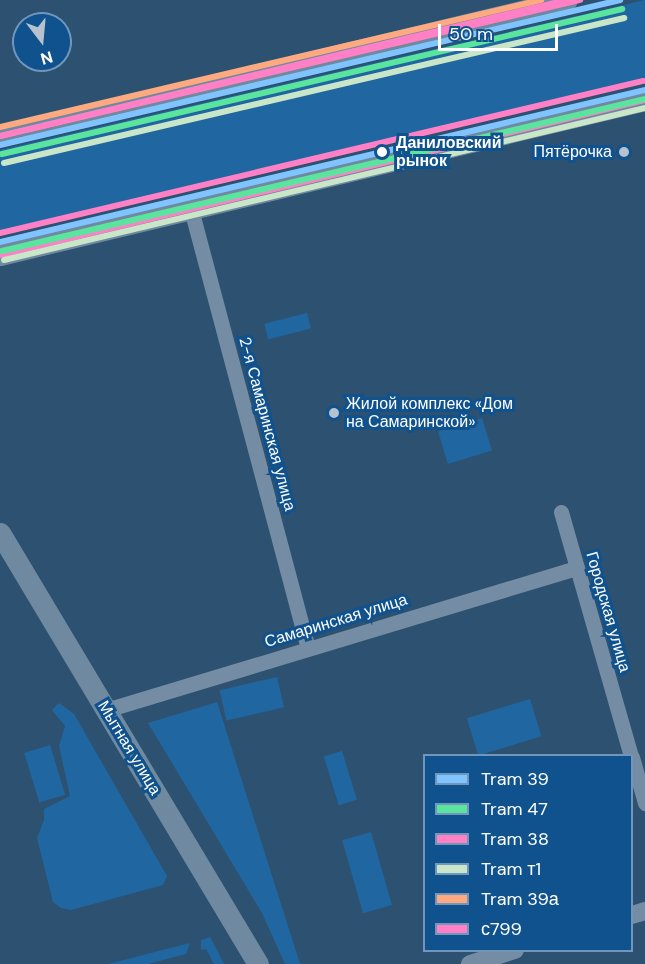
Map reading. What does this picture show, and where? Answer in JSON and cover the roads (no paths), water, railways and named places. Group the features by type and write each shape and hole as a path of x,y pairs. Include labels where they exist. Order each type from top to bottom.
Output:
{"main road":[{"path":"0,136 567,0"},
{"path":"0,255 645,100"},
{"name":"Мытная улица","path":"0,533 258,964"}],"street":[{"name":"2-я Самаринская улица","path":"191,209 308,648"},
{"name":"Городская улица","path":"561,512 630,754"},
{"name":"Самаринская улица","path":"106,710 577,568"},
{"name":"Городская улица","path":"633,763 645,803"},
{"path":"470,964 512,952"}],"tram line":[{"name":"39а","path":"0,127 541,0"},
{"name":"38","path":"0,136 580,0"},
{"name":"39","path":"0,145 620,0"},
{"name":"47","path":"2,154 622,9"},
{"name":"т1","path":"4,163 624,18"},
{"name":"38","path":"0,233 643,81"},
{"name":"39","path":"0,242 645,90"},
{"name":"47","path":"2,251 645,99"},
{"name":"т1","path":"4,260 645,108"}],"place":[{"name":"Даниловский рынок","path":"382,152"},
{"name":"Пятёрочка","path":"624,152"},
{"name":"Жилой комплекс «Дом на Самаринской»","path":"334,413"}]}
